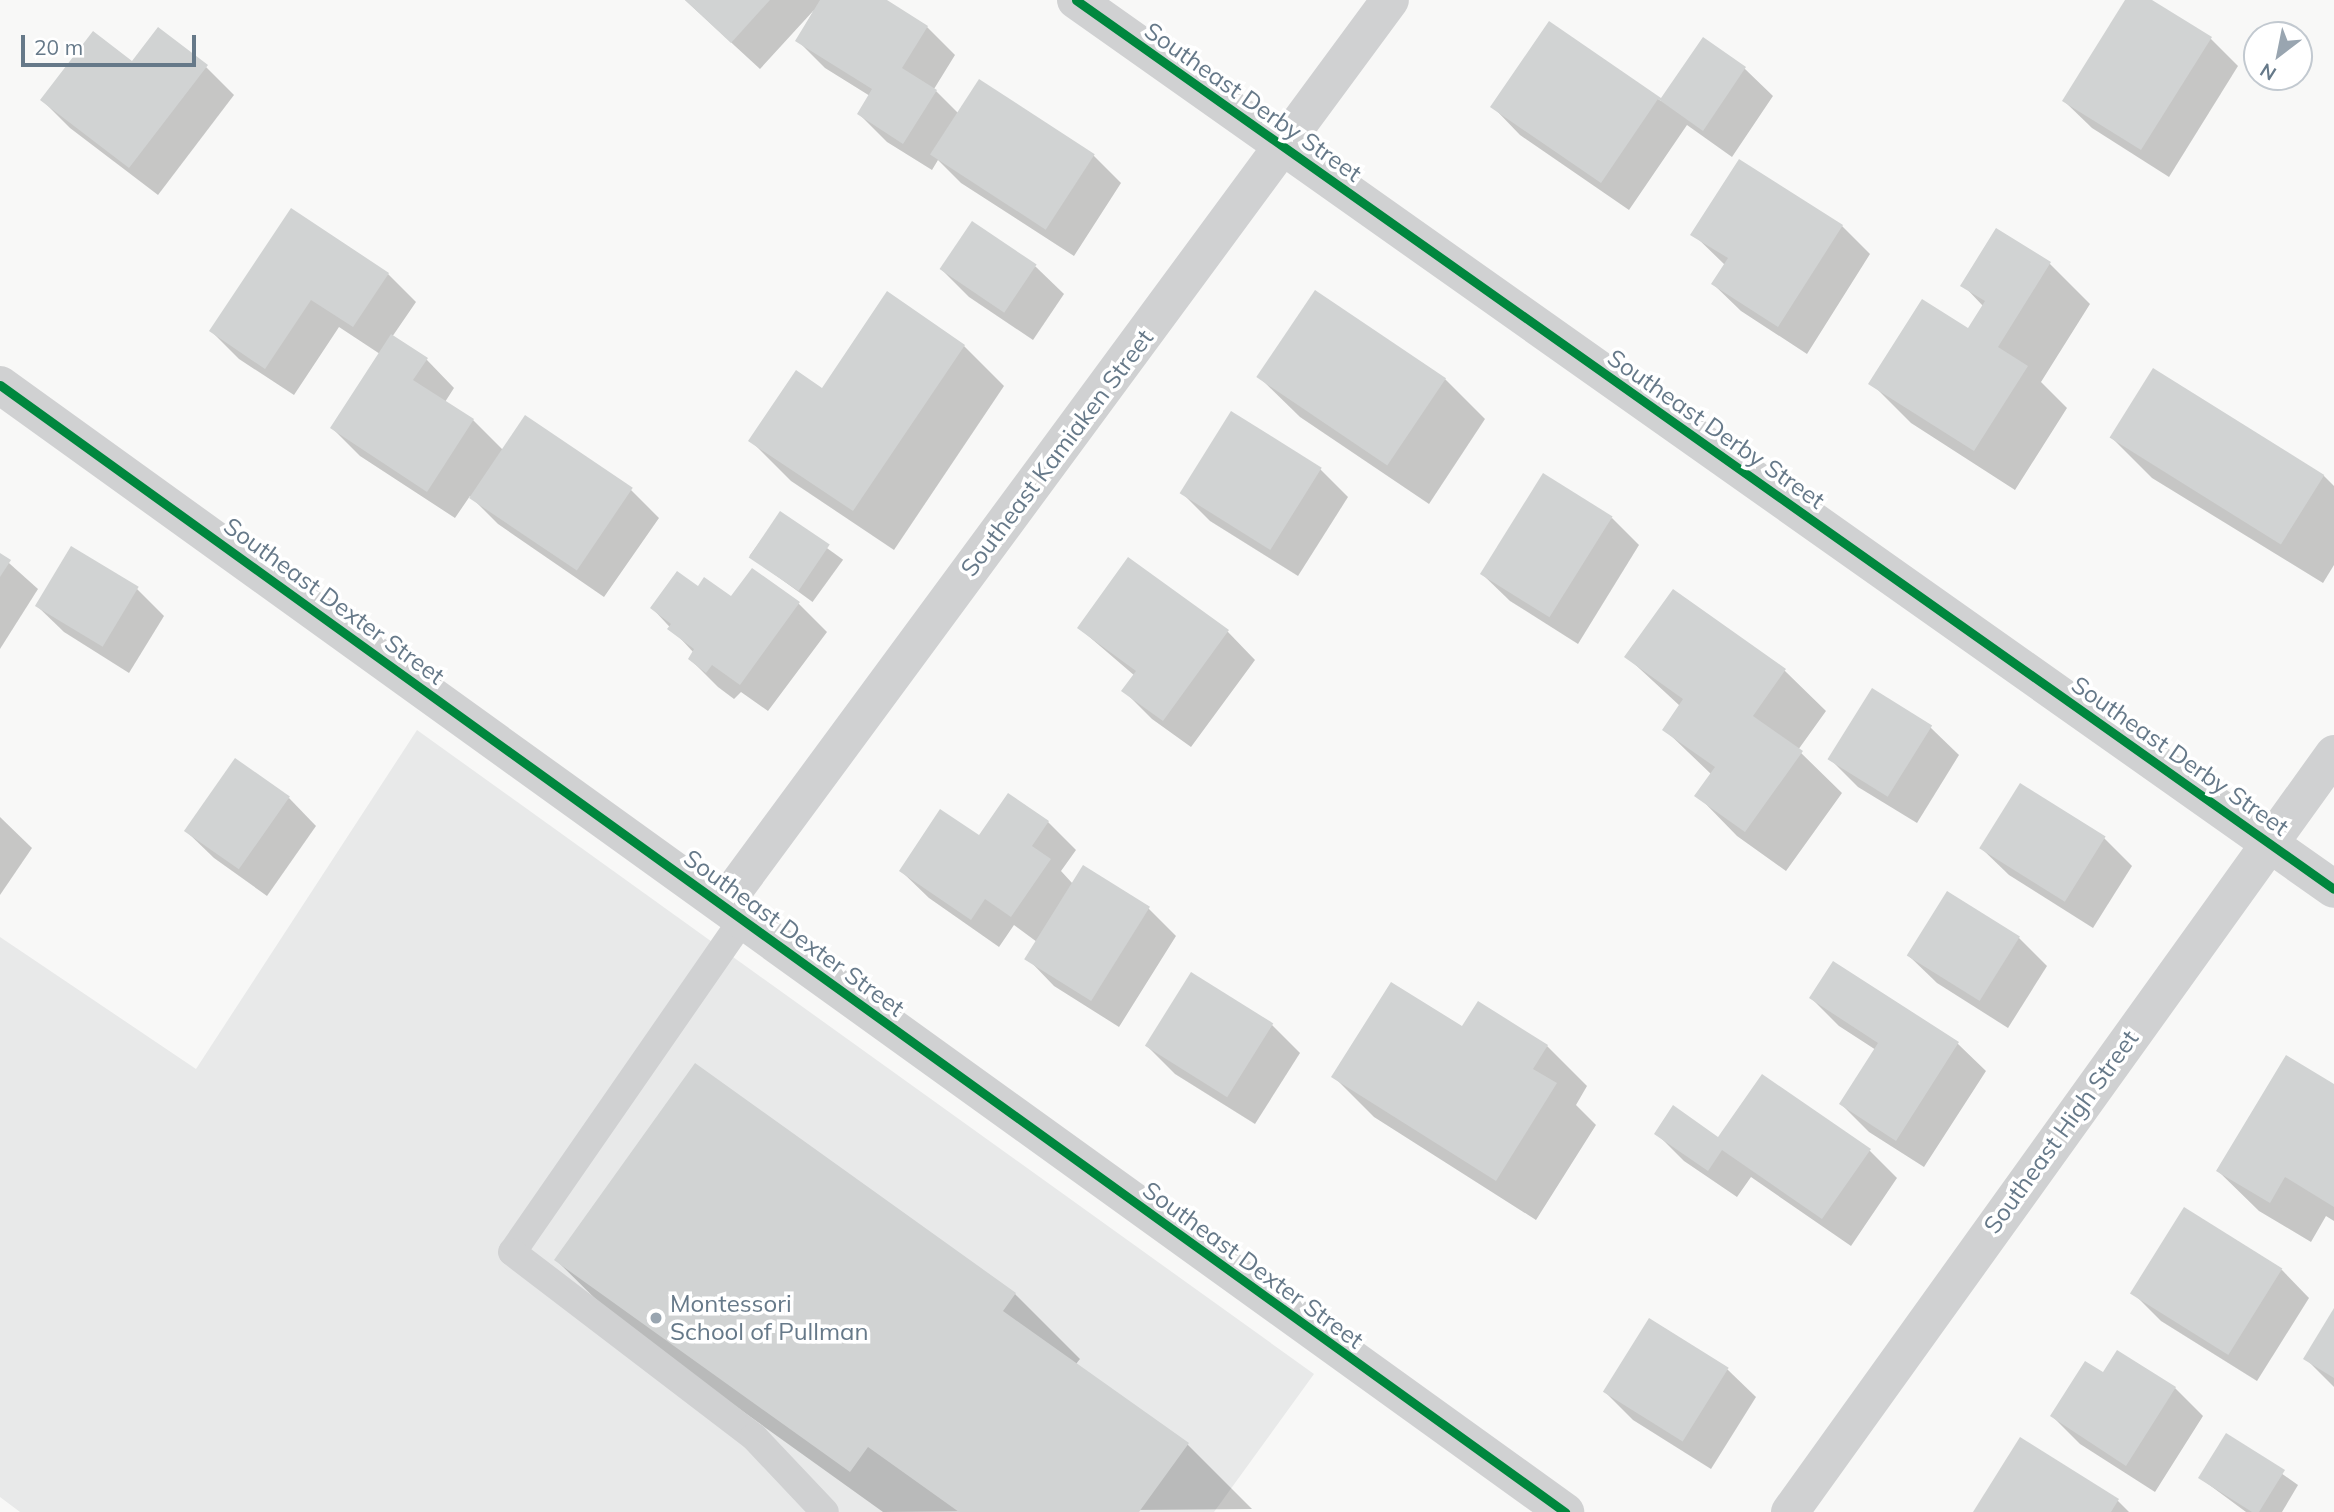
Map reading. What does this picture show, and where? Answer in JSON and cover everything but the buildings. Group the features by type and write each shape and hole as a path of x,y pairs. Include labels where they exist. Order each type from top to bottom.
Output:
{"street":[{"name":"Southeast Derby Street","path":"1076,0 2334,890"},
{"name":"Southeast Kamiaken Street","path":"733,912 1390,0"},
{"name":"Southeast Dexter Street","path":"0,385 1564,1512"},
{"name":"Southeast High Street","path":"1790,1512 2334,754"}],"lane":[{"path":"733,912 512,1252 754,1437 825,1512"}],"shaded area":[{"path":"417,730 1314,1374 1214,1512 20,1512 0,1497 0,937 196,1069"}],"cycle path":[{"path":"1076,0 2334,889"},
{"path":"0,385 1565,1512"}],"place":[{"name":"Montessori School of Pullman","path":"656,1318"}]}
